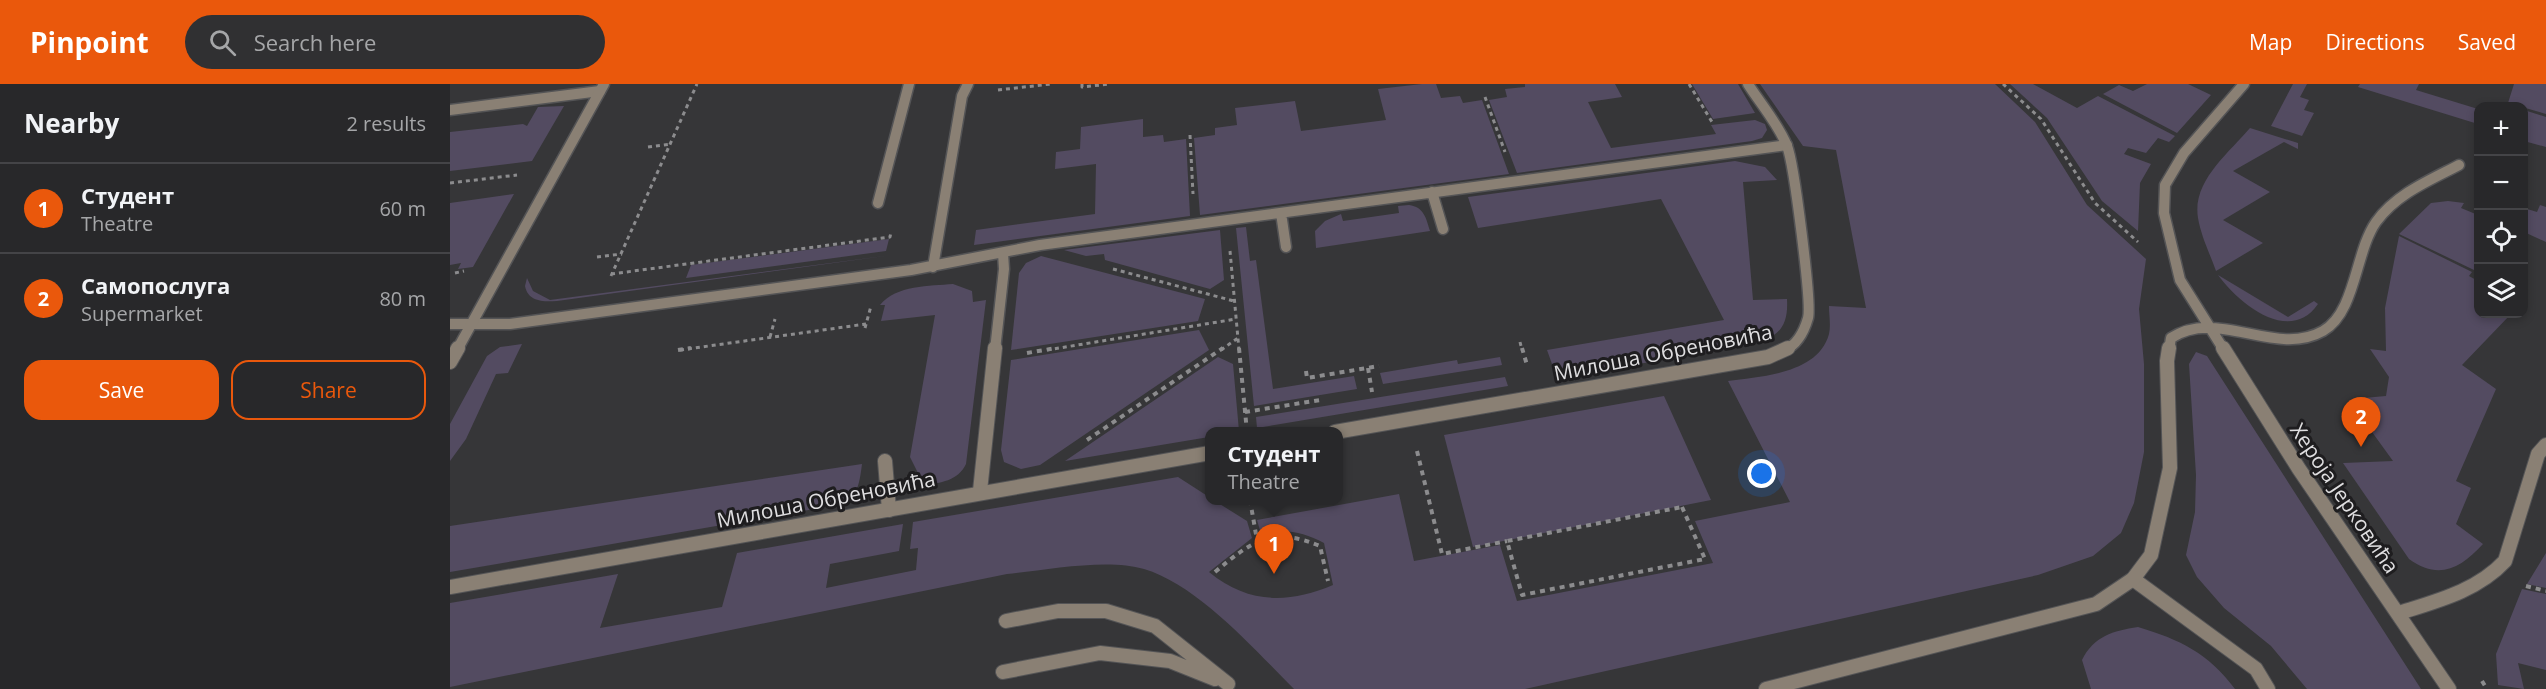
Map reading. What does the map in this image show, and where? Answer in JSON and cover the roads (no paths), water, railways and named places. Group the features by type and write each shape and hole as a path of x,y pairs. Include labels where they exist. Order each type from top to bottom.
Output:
{"street":[{"path":"878,203 909,84"},
{"path":"933,267 962,96 968,84"},
{"name":"Милоша Обреновића","path":"1343,431 1752,360 1781,352 1793,346 1806,328 1809,316 1794,176 1787,145 1748,84"},
{"name":"Хероја Јерковића","path":"2244,84 2184,153 2164,185 2164,213 2180,280 2299,469 2449,689"},
{"path":"450,110 602,87"},
{"path":"450,362 602,87"},
{"path":"450,324 510,324 933,267 1040,245 1787,145"},
{"path":"1766,689 2096,604 2133,579 2151,555 2170,468 2167,361 2171,338 2189,328 2211,327 2280,337 2309,338 2326,330 2344,305 2357,262 2375,222 2393,203 2459,165"},
{"path":"1432,192 1443,229"},
{"path":"1281,213 1286,247"},
{"path":"980,491 1004,269 1003,253"},
{"path":"2399,613 2456,594 2499,570 2505,561 2538,454 2546,445"},
{"name":"Милоша Обреновића","path":"450,587 889,510 980,491 1205,454"},
{"path":"885,461 889,510"},
{"path":"2133,579 2256,669 2268,689"},
{"path":"1006,621 1058,611 1106,611 1155,626 1230,686"},
{"path":"1003,672 1100,653 1170,661 1230,686"}],"place":[{"name":"Самопослуга","path":"2361,447"},
{"name":"Студент","path":"1274,574"}]}
